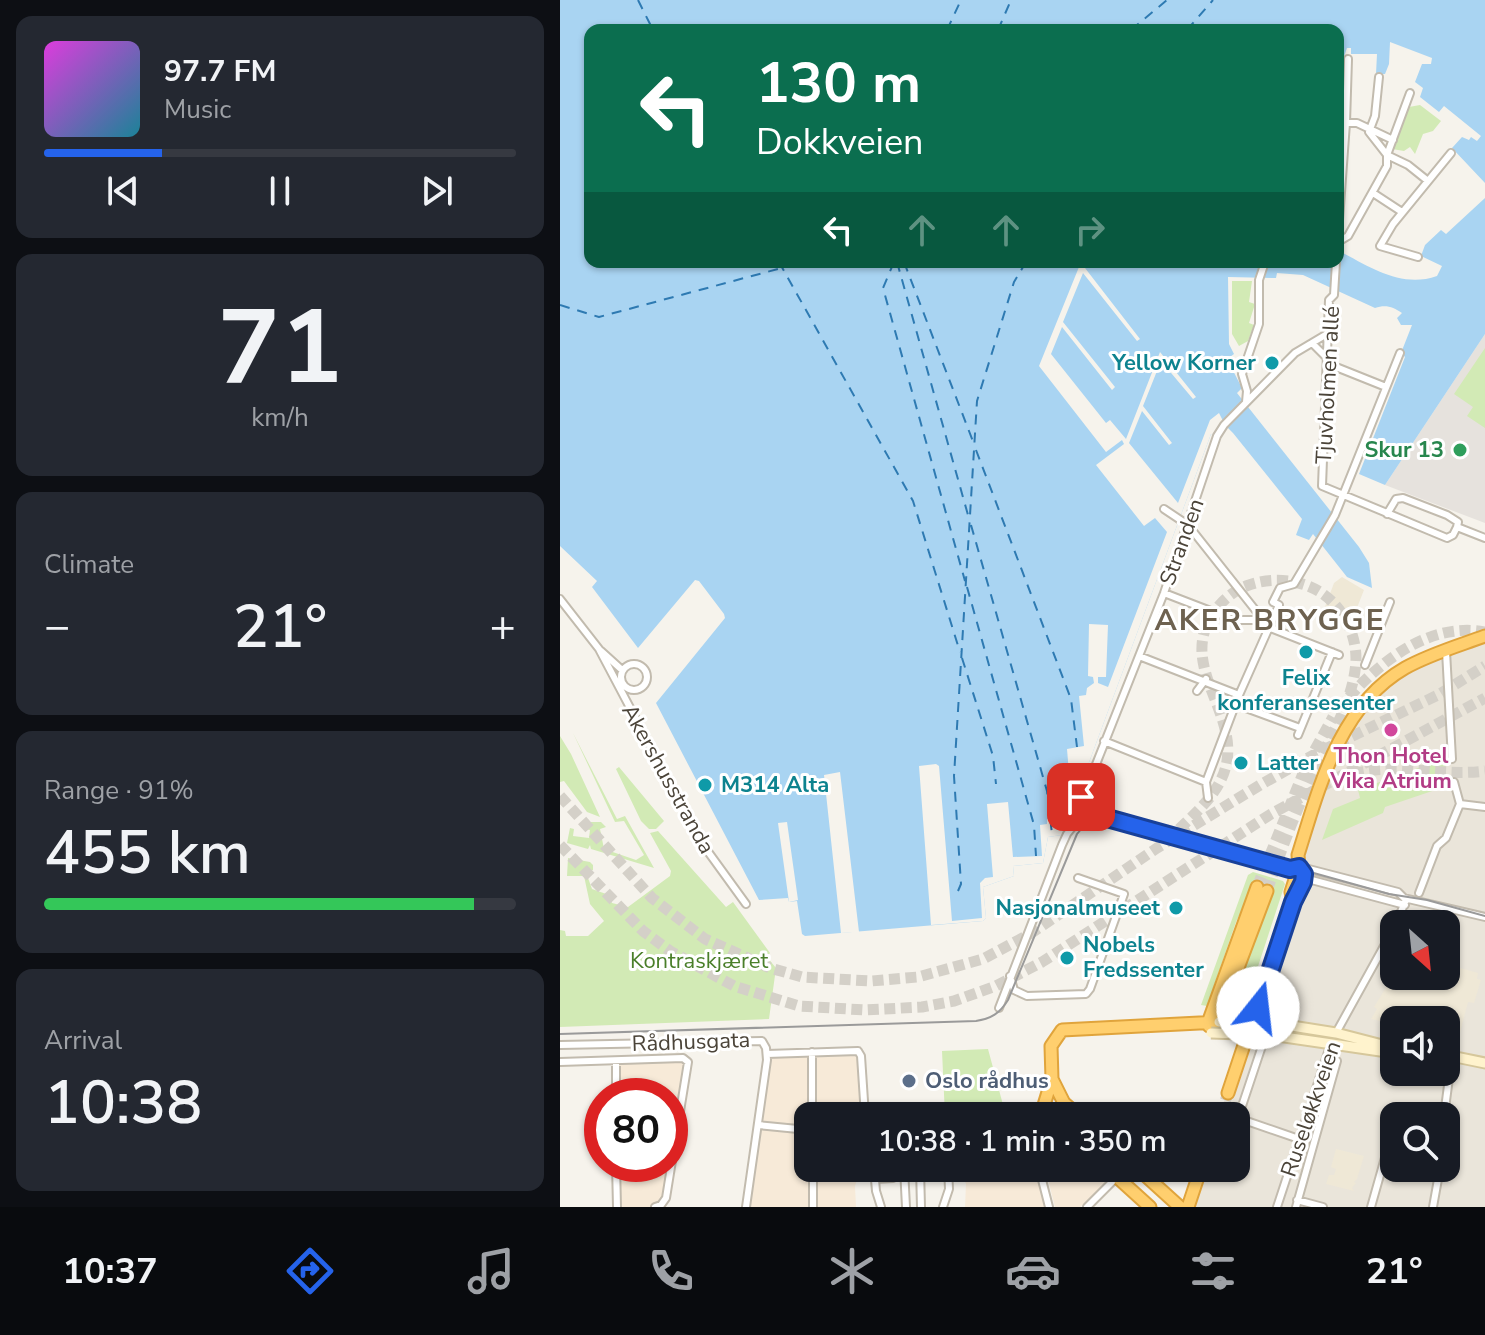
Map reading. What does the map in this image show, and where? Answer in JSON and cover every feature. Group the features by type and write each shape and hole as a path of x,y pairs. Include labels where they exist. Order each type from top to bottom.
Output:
{"highway":[{"path":"1228,1093 1246,1039 1249,1014 1260,998 1293,902 1291,892 1298,871 1298,855 1337,745 1353,718 1393,675 1428,656 1485,636"},
{"path":"1046,1102 1052,1079 1051,1046 1057,1036 1213,1026 1262,889"},
{"path":"1052,1079 1062,1100"},
{"path":"1046,1102 1053,1096 1062,1100"},
{"path":"1122,1182 1150,1207"},
{"path":"1152,1182 1180,1207"},
{"path":"1188,1207 1196,1182"}],"street":[{"path":"1344,141 1348,59"},
{"path":"1379,77 1375,116 1369,132 1387,155 1408,165 1428,181"},
{"path":"1344,238 1387,166 1387,155 1410,93"},
{"path":"1346,123 1357,123 1393,140"},
{"path":"1418,257 1380,246 1402,212 1451,153"},
{"path":"1374,191 1402,212"},
{"path":"1246,402 1247,391 1242,374 1259,324 1259,280 1263,268"},
{"name":"Tjuvholmen allé","path":"1336,268 1334,295 1329,300 1322,486 1342,496"},
{"path":"1246,402 1295,353 1327,334"},
{"path":"1312,343 1336,367 1386,387"},
{"path":"1208,798 1206,782 1235,704 1279,605 1273,602 1280,588 1294,584 1334,516 1400,353"},
{"name":"Stranden","path":"1085,792 1164,593 1217,436 1246,402"},
{"path":"1342,496 1387,514 1447,538 1453,535 1457,527 1457,521 1447,515 1403,498 1396,499 1387,514"},
{"path":"1164,509 1188,525 1268,627"},
{"path":"1457,527 1485,538"},
{"path":"1164,593 1234,620 1259,620 1268,627 1336,653 1299,732 1235,704"},
{"name":"Akershusstranda","path":"560,599 599,649 622,670"},
{"path":"1365,665 1390,602"},
{"name":"Akershusstranda","path":"599,649 701,842 746,904"},
{"path":"1446,651 1452,759"},
{"path":"1139,656 1239,695"},
{"name":"Akershusstranda","path":"628,665 640,665 645,671 645,683 635,690 627,688 621,678 622,670 628,665"},
{"path":"1197,691 1205,680"},
{"path":"1104,741 1206,782"},
{"path":"1419,893 1437,846 1446,838 1460,804 1454,782"},
{"path":"999,1008 1067,834 1090,809 1099,802 1094,792 1085,792 1081,800 1090,809 1100,816 1404,902 1485,917"},
{"path":"1460,804 1485,807"},
{"path":"1298,871 1307,867 1398,892 1404,902"},
{"path":"1010,976 1014,990 1027,996 1088,992 1124,894 1078,878"},
{"name":"Ruseløkkveien","path":"1401,910 1404,902"},
{"name":"Ruseløkkveien","path":"1277,1207 1331,1043 1380,954"},
{"path":"1213,1026 1273,1023 1336,1033 1380,1046"},
{"path":"1213,1026 1266,1039 1380,1048"},
{"name":"Rådhusgata","path":"560,1045 759,1039 765,1045 767,1054 860,1053 864,1102"},
{"path":"1266,1039 1238,1118 1299,1139"},
{"path":"812,1052 812,1102"},
{"path":"746,1207 767,1054"},
{"name":"Rådhusgata","path":"560,1062 683,1058 688,1062 667,1192 658,1206"},
{"path":"1460,1058 1485,1063"},
{"path":"616,1061 616,1078"},
{"path":"1323,1207 1296,1204 1337,1061"},
{"path":"758,1125 794,1129"},
{"path":"1371,1207 1380,1175"},
{"path":"616,1182 617,1207"},
{"path":"813,1182 813,1207"},
{"path":"876,1182 881,1207"},
{"path":"905,1182 906,1207"},
{"path":"920,1182 921,1207"},
{"path":"943,1207 949,1182"},
{"path":"1043,1182 1049,1207"},
{"path":"1087,1207 1112,1182"},
{"path":"1433,1207 1437,1182"}],"shaded area":[{"path":"1485,334 1485,523 1385,485"},
{"path":"1342,577 1364,590 1351,623 1323,612 1334,583"},
{"path":"1485,629 1485,1207 1187,1207 1196,1182 1250,1182 1250,1102 1224,1102 1261,994 1292,882 1345,734 1373,687 1437,648"},
{"path":"1460,968 1478,973 1477,979 1481,980 1474,1003 1468,1002 1460,1033 1460,1006 1380,1006 1380,1021 1371,1019 1377,1009 1374,1007 1384,990 1460,990"},
{"path":"858,1051 863,1102 794,1102 794,1182 856,1182 856,1207 746,1207 767,1054"},
{"path":"686,1059 683,1078 616,1078 616,1061"},
{"path":"1336,1149 1364,1156 1352,1188 1354,1191 1326,1184 1329,1175 1334,1175 1336,1169 1331,1167"},
{"path":"616,1182 668,1182 666,1198 657,1207 617,1207"},
{"path":"1043,1182 1049,1207 965,1207 966,1184"},
{"path":"1049,1182 1107,1182 1080,1207 1055,1207"}],"green space":[{"path":"1420,105 1441,121 1433,131 1423,134 1415,154 1410,147 1404,151 1392,149 1409,107"},
{"path":"1232,281 1252,281 1249,302 1255,304 1249,323 1254,325 1248,341 1239,346 1232,334"},
{"path":"1485,348 1485,428 1467,416 1473,407 1454,394"},
{"path":"573,733 617,819 625,816 654,868 591,849 590,845 588,849 567,843 570,828 574,829 573,836 589,838 590,830 585,829 587,822 601,822 606,827 600,829 604,849 636,860 644,855 624,821 615,822"},
{"path":"560,736 600,817 587,812 564,781 560,782"},
{"path":"1445,758 1447,786 1385,807 1383,813 1322,840 1333,809 1360,798 1358,790"},
{"path":"619,767 664,821 656,829 649,829 641,821 616,769"},
{"name":"Kontraskjæret","path":"658,831 726,907 733,902 770,953 767,957 776,968 769,1019 560,1027 560,930 565,931 566,936 588,936 604,921 590,904 584,876 567,876 568,858 590,862 593,870 588,878 592,889 609,895 612,903 628,907 670,876 671,871 650,833"},
{"path":"1253,872 1285,884 1249,994 1243,1001 1233,1000 1271,892 1253,885 1236,922 1207,1006 1201,1005 1248,875"},
{"path":"988,1049 1002,1102 944,1102 942,1051"}],"water":[{"path":"560,0 1485,0 1485,183 1452,148 1462,137 1477,141 1481,136 1444,106 1439,112 1420,97 1423,88 1415,82 1422,64 1431,64 1432,58 1390,42 1389,64 1385,74 1376,74 1377,54 1351,54 1351,48 1347,48 1344,57 1344,24 584,24 584,268 1344,268 1344,254 1388,275 1412,280 1437,276 1442,266 1421,256 1425,245 1441,230 1446,234 1485,198 1485,334 1385,485 1359,474 1405,357 1401,353 1412,325 1401,325 1397,318 1402,313 1396,309 1386,306 1375,308 1303,275 1277,273 1276,278 1228,277 1229,344 1234,354 1227,359 1242,388 1237,393 1359,547 1369,563 1372,588 1347,577 1313,534 1309,540 1296,535 1302,519 1226,426 1221,437 1211,434 1062,835 1048,837 1043,863 1013,866 1014,876 983,887 986,918 983,921 805,936 802,934 797,901 789,902 788,898 759,900 656,703 725,618 724,614 695,580 638,648 592,587 597,581 560,546"}],"pier":[{"path":"1079,268 1085,268 1140,339 1137,341 1083,273 1063,322 1115,387 1112,390 1062,327 1051,354 1106,423 1110,420 1126,439 1160,352 1196,397 1193,399 1161,361 1143,406 1172,443 1169,445 1142,411 1129,443 1178,503 1210,420 1219,413 1223,421 1244,400 1247,404 1225,427 1221,437 1211,434 1062,835 1048,837 1043,863 1013,866 1014,876 983,887 986,918 983,921 931,925 919,766 939,766 952,921 982,918 980,883 985,878 993,877 987,804 1008,802 1013,857 1042,856 1040,825 1047,824 1047,819 1056,823 1053,787 1061,786 1061,781 1066,780 1067,786 1070,785 1067,749 1084,746 1079,696 1086,695 1087,688 1094,683 1093,677 1088,676 1089,624 1108,625 1106,677 1098,677 1098,683 1108,687 1167,532 1155,518 1144,526 1096,465 1124,444 1122,440 1106,452 1039,366"},
{"path":"840,772 859,932 841,933 824,775"},
{"path":"787,822 798,900 789,902 778,823"}],"ferry route":[{"path":"638,0 650,24"},
{"path":"950,24 961,0"},
{"path":"1001,24 1011,0"},
{"path":"1138,24 1167,0"},
{"path":"1192,24 1213,0"},
{"path":"782,268 913,501 960,652"},
{"path":"560,305 599,317 782,268"},
{"path":"891,268 883,288 965,581"},
{"path":"899,268 968,515"},
{"path":"906,268 974,444"},
{"path":"958,891 961,884 954,776 977,401 1014,282 1022,268"},
{"path":"976,450 1071,699 1077,747"},
{"path":"971,525 1047,791 1052,834"},
{"path":"967,587 1034,825 1036,856"},
{"path":"962,658 993,756 996,784"}],"tunnel":[{"path":"1179,829 1215,790 1227,761 1224,723 1205,670 1202,652 1204,634 1212,615 1233,593 1258,582 1294,582 1320,592 1341,612 1350,630 1355,649 1355,674 1341,717 1301,801 1267,891"},
{"path":"1349,697 1377,669 1410,646 1446,633 1465,630 1485,632"},
{"path":"560,796 652,898 705,939 770,968 802,977 871,981 918,977 983,959 1030,934 1157,848 1260,785 1317,753 1438,695 1485,666"},
{"path":"560,845 643,931 670,951 734,986 799,1006 865,1010 922,1007 954,1001 996,986 1042,962 1271,814 1485,698"},
{"path":"1257,887 1306,766 1333,717"},
{"path":"1353,774 1386,769 1485,771"},
{"path":"1225,1102 1228,1093"}],"tram line":[{"path":"560,1034 986,1019 995,1015 1008,1000 1077,834 1086,825 1101,818 1120,819 1389,894 1427,900 1485,916"}],"place":[{"name":"Yellow Korner","path":"1272,363"},
{"name":"Skur 13","path":"1460,450"},
{"name":"Felix konferansesenter","path":"1306,652"},
{"name":"Thon Hotel Vika Atrium","path":"1391,730"},
{"name":"Latter","path":"1241,763"},
{"name":"M314 Alta","path":"705,785"},
{"name":"Nasjonalmuseet","path":"1176,908"},
{"name":"Nobels Fredssenter","path":"1067,958"},
{"name":"Oslo rådhus","path":"909,1081"}],"district":[{"name":"AKER BRYGGE","path":"1270,620"}],"route":[{"path":"1081,797 1082,805 1100,816 1302,870 1303,882 1293,902 1258,1008"}]}
